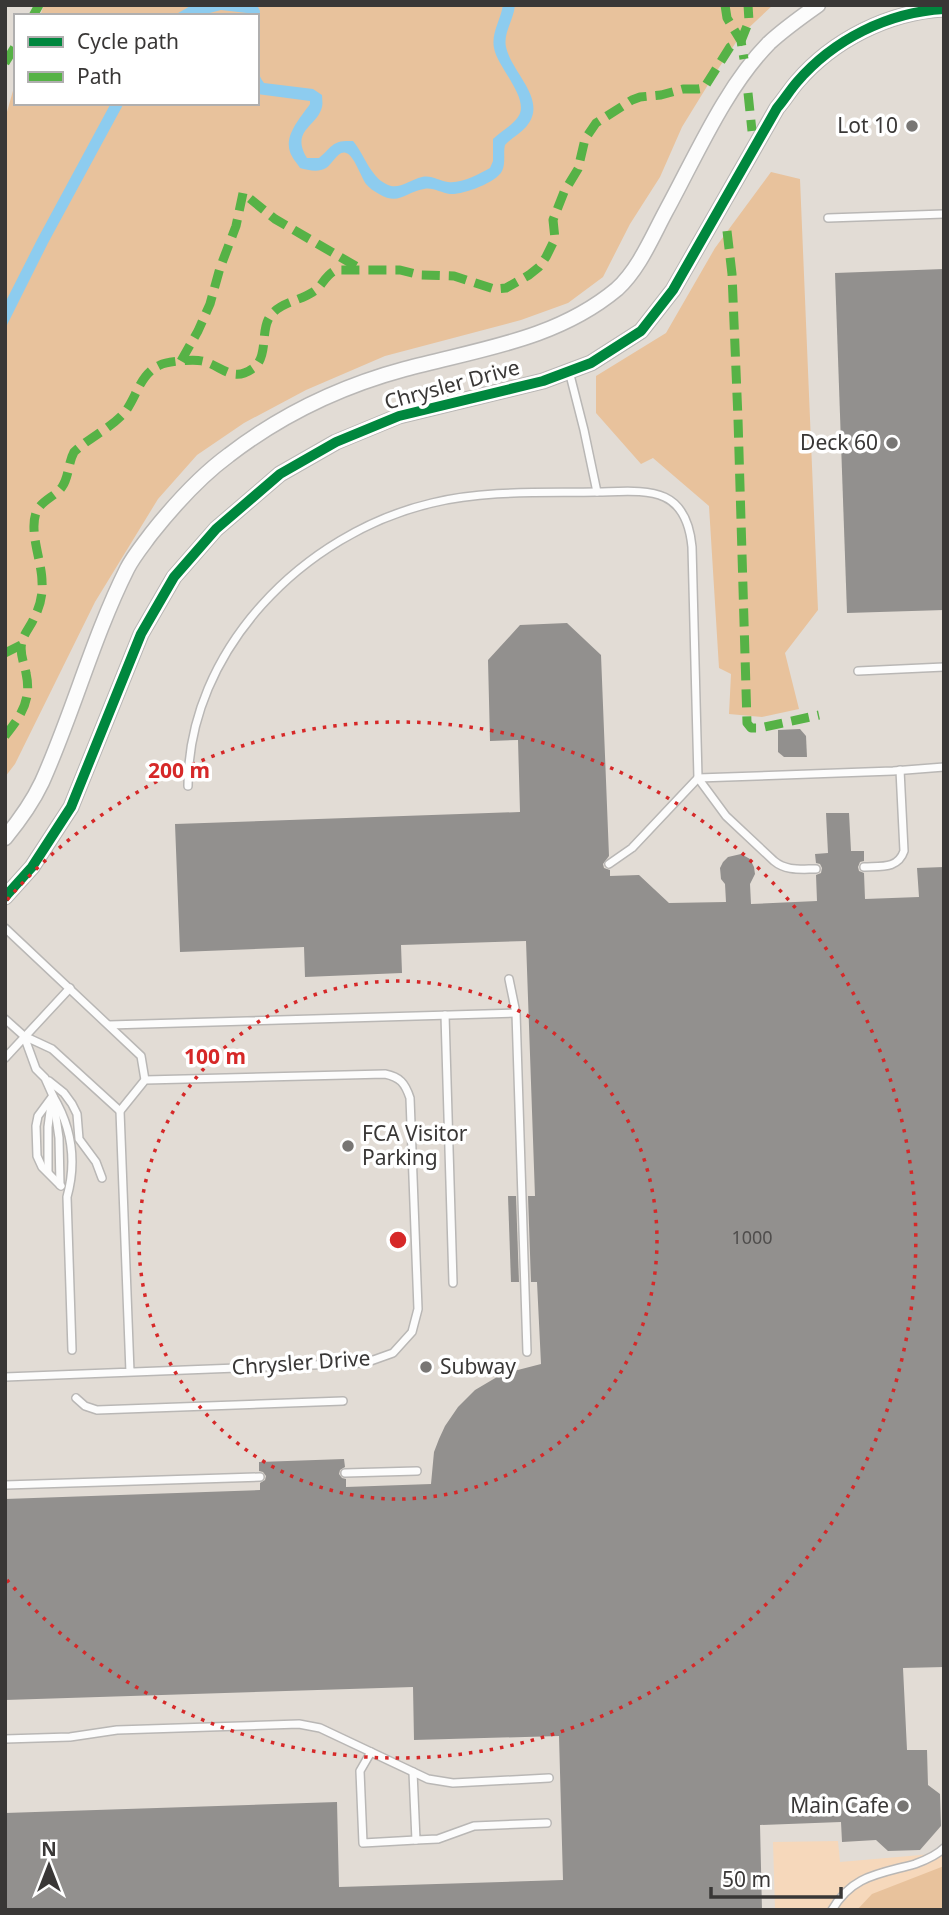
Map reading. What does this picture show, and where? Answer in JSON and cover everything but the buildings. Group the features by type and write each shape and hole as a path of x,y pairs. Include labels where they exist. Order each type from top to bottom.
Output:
{"street":[{"name":"Chrysler Drive","path":"5,838 41,784 127,567 168,513 197,482 260,432 293,413 367,380 551,330 583,314 619,287 640,260 746,70 769,43 795,20 818,5"},
{"name":"Chrysler Drive","path":"5,897 32,867 71,807 142,634 174,577 216,529 280,474 335,442 399,416 543,381 569,372 590,363 641,331 673,290 777,108 797,81 825,55 861,32 897,17 944,9"}],"lane":[{"path":"828,218 944,214"},
{"path":"569,372 597,492"},
{"path":"188,786 190,751 197,726 216,675 230,648 275,591 315,556 337,541 387,516 435,502 482,495 650,492 675,503 689,524 694,586 698,778 726,816 781,867 816,869"},
{"path":"858,671 944,667"},
{"path":"609,864 632,848 698,778 944,767"},
{"path":"864,867 893,865 901,859 904,851 900,770"},
{"path":"5,928 141,1056 145,1080 120,1111 130,1372"},
{"path":"509,979 516,1013 527,1352"},
{"path":"5,1058 70,988"},
{"path":"108,1025 516,1013"},
{"path":"445,1015 453,1283"},
{"path":"5,1019 24,1037 52,1049 120,1111"},
{"path":"24,1037 36,1069 64,1093 72,1104 77,1114 79,1139 96,1162 102,1178"},
{"name":"Chrysler Drive","path":"5,1377 365,1363 394,1353 412,1332 418,1309 410,1098 401,1080 385,1074 145,1080"},
{"path":"45,1079 63,1114 71,1150 72,1178 67,1197 72,1350"},
{"path":"52,1096 38,1116 37,1156 38,1162 60,1185 67,1197"},
{"path":"48,1172 48,1127 52,1096"},
{"path":"52,1096 59,1138 60,1185"},
{"path":"76,1398 85,1406 97,1410 342,1401"},
{"path":"345,1473 417,1471"},
{"path":"5,1485 260,1476"},
{"path":"5,1739 70,1737 117,1730 310,1724 428,1779 453,1783 549,1778"},
{"path":"371,1752 359,1771 363,1843 438,1839 474,1826 547,1823"},
{"path":"414,1772 416,1840"},
{"path":"832,1910 840,1896 861,1879 927,1860 944,1848"}],"shaded area":[{"path":"5,5 944,5 944,1910 5,1910"},
{"path":"44,5 773,5 741,35 714,75 682,127 660,177 630,224 603,277 568,303 521,320 385,356 306,390 244,423 197,455 158,499 95,602 15,764 5,777 5,119 14,87 14,105 259,105 259,14 41,14"},
{"path":"771,172 800,179 818,610 785,653 799,709 762,717 729,714 731,674 719,668 709,506 653,458 641,464 596,413 596,376 666,333 715,248"},
{"path":"838,1841 840,1862 944,1853 944,1910 775,1910 773,1842"},
{"path":"944,1866 944,1910 857,1910 872,1894"}],"water":[{"path":"192,5 257,5 260,11 259,23 259,14 221,10 206,14 176,14"},
{"path":"503,5 515,5 506,36 506,47 531,97 532,117 526,127 505,145 503,168 499,175 486,184 455,194 427,189 392,199 386,197 367,185 355,162 346,153 340,154 323,170 300,168 290,152 289,139 310,101 259,94 259,73 264,83 313,89 322,95 319,114 301,141 307,158 319,158 337,143 353,141 371,170 390,186 399,186 426,177 458,182 490,168 493,161 493,139 516,120 521,110 517,92 496,56 494,37"},
{"path":"110,105 123,105 5,329 5,303"}],"marked path":[{"path":"34,14 39,5"},
{"path":"725,5 727,18 741,41 744,59"},
{"path":"5,736 24,707 28,691 21,646 38,609 42,587 34,529 36,513 41,505 62,487 74,452 125,412 153,369 175,361 187,360 209,363 232,374 245,373 257,365 260,359 266,326 272,314 282,306 313,292 336,270 400,270 420,275 454,276 494,289 506,288 529,275 539,267 555,239 553,220 564,192 578,169 585,139 596,123 640,97 704,88 730,47 741,41 749,21 748,5"},
{"path":"5,63 14,48"},
{"path":"748,93 752,131"},
{"path":"181,361 210,304 236,226 243,193 275,219 359,268"},
{"path":"727,231 732,274 738,419 747,723 751,728 760,728 819,715"},
{"path":"5,653 21,645"}],"cycle path":[{"path":"5,897 32,867 71,807 141,634 174,577 216,529 280,474 336,442 399,416 543,381 591,363 641,331 673,290 777,108 811,67 845,41 882,22 923,11 944,9"}],"place":[{"name":"Lot 10","path":"912,126"},
{"name":"Deck 60","path":"892,443"},
{"name":"FCA Visitor Parking","path":"348,1146"},
{"name":"Subway","path":"426,1367"},
{"name":"Main Cafe","path":"903,1806"}]}
